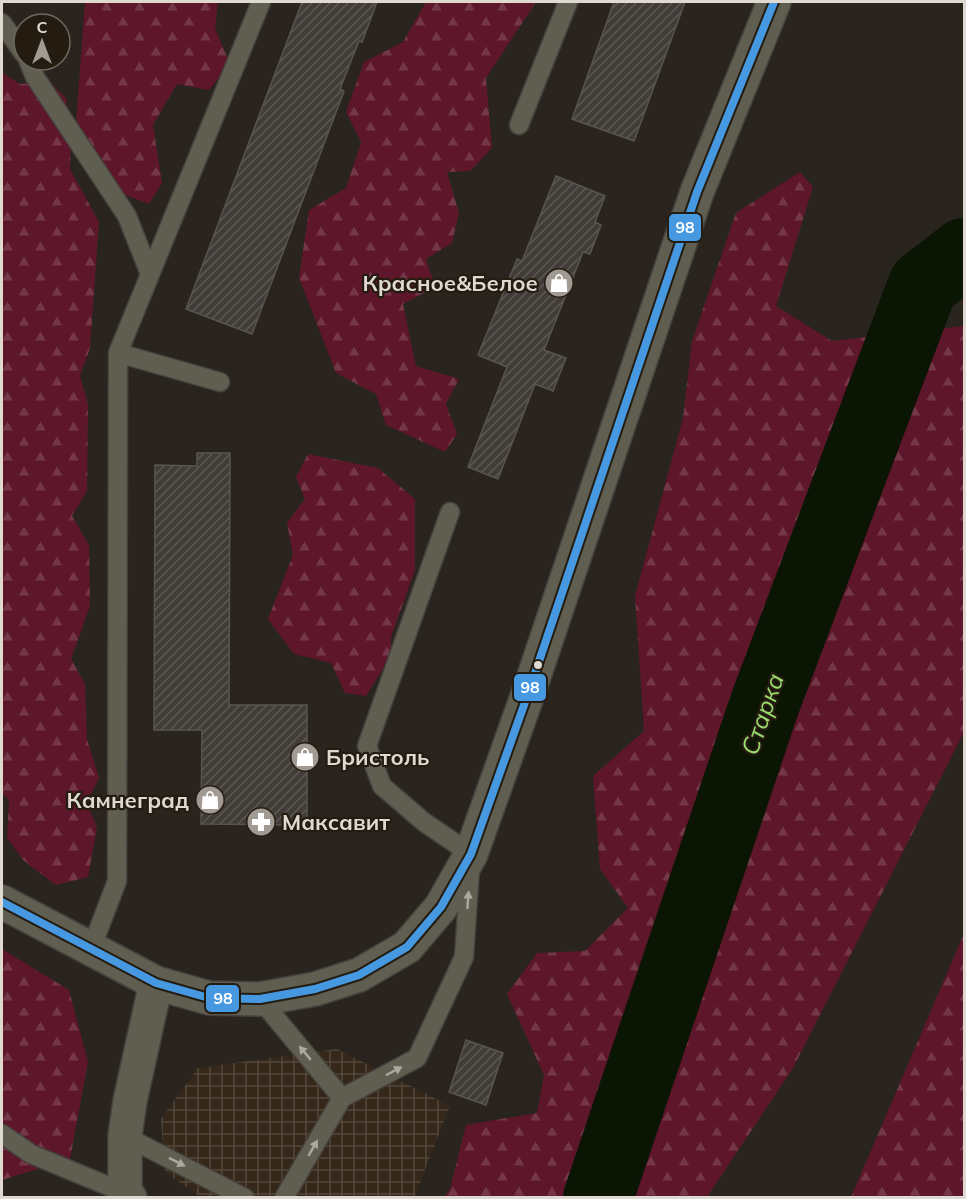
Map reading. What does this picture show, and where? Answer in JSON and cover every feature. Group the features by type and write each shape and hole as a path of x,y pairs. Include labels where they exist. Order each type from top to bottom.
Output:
{"street":[{"path":"2,902 156,983 208,998 260,999 315,989 359,975 407,947 441,907 471,854 529,691 697,192 774,2"},
{"path":"127,1196 125,1136 130,1101 156,983"}],"lane":[{"path":"91,949 117,881 118,354 261,2"},
{"path":"519,125 568,2"},
{"path":"2,23 12,37"},
{"path":"33,72 127,216 150,274"},
{"path":"118,354 220,382"},
{"path":"284,1197 342,1098 417,1059 464,957 471,854 424,822 382,786 367,746 450,512"},
{"path":"260,999 342,1098"},
{"path":"2,1134 32,1154 127,1196"},
{"path":"125,1136 245,1197"}],"shaded area":[{"path":"337,1049 450,1106 414,1198 201,1197 165,1172 161,1119 198,1068"}],"green space":[{"path":"85,2 218,2 215,28 230,64 209,90 177,84 153,125 162,183 149,204 123,194 76,123"},
{"path":"426,2 536,2 486,78 492,148 470,171 447,172 459,213 452,243 426,259 435,287 403,304 416,366 459,379 446,404 457,434 445,452 386,425 376,394 336,373 299,278 309,210 346,188 361,142 346,112 364,62 403,42"},
{"path":"3,73 20,84 50,82 66,98 71,143 70,169 99,222 90,348 80,376 88,404 87,491 72,516 89,545 90,606 71,659 85,684 87,739 99,778 87,802 97,828 88,877 56,885 24,861 7,838 9,800 2,793"},
{"path":"800,172 813,187 776,306 832,341 964,326 964,732 793,1068 707,1197 444,1197 450,1189 466,1125 537,1113 544,1075 507,994 537,953 585,951 628,908 600,869 593,776 644,731 635,596 683,418 692,341 736,213"},
{"path":"964,217 964,254 936,252"},
{"path":"308,454 378,468 415,499 415,570 391,637 391,656 366,696 345,693 331,663 294,654 268,619 293,555 287,523 305,499 296,477"},
{"path":"964,934 964,1197 851,1197 960,943"},
{"path":"2,949 69,990 88,1062 70,1159 2,1180"}],"building":[{"path":"302,2 377,2 362,42 359,41 340,89 344,91 252,334 186,309"},
{"path":"614,2 685,2 634,141 572,119"},
{"path":"556,176 605,196 595,222 601,225 590,254 583,252 544,350 566,358 553,391 535,384 498,479 468,467 507,367 478,355 517,259 522,261"},
{"path":"197,453 230,453 229,705 307,705 307,825 201,824 202,730 154,730 155,465 197,466"},
{"path":"466,1040 503,1053 486,1105 449,1092"}],"waterway":[{"name":"Старка","path":"598,1198 765,703 923,285 964,253"}],"transit line":[{"name":"98","path":"2,902 156,983 209,998 260,999 315,989 359,975 407,947 441,907 471,854 529,691 697,192 774,2"}],"place":[{"name":"Красное&Белое","path":"559,283"},
{"name":"Бристоль","path":"305,757"},
{"name":"Камнеград","path":"210,800"},
{"name":"Максавит","path":"261,822"}]}
